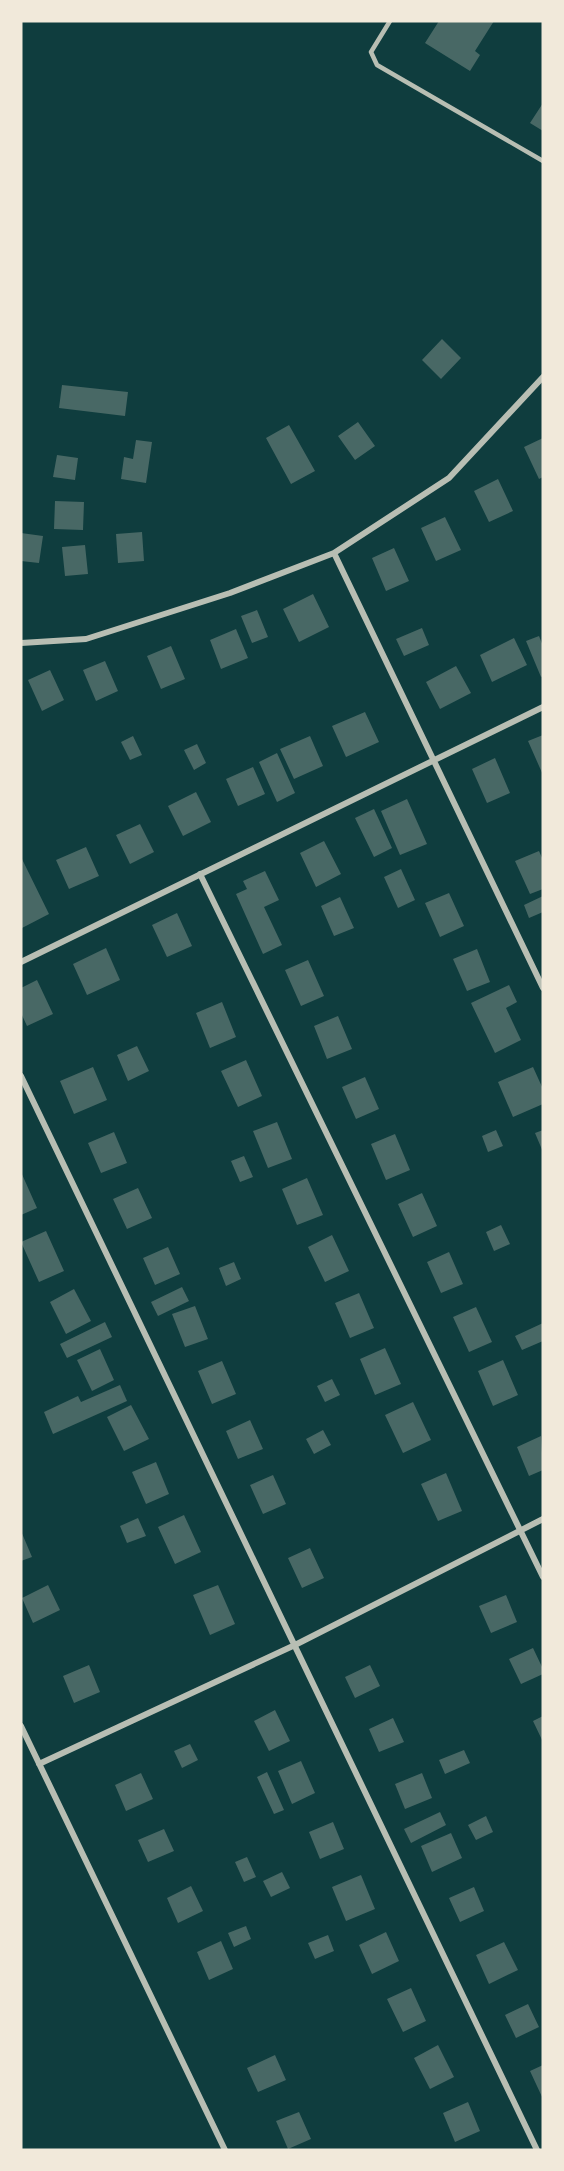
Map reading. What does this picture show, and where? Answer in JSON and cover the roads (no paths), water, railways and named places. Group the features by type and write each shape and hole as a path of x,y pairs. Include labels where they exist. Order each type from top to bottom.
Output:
{"street":[{"path":"21,644 86,639 230,593 334,553 449,478 543,377"},
{"path":"334,553 543,988"},
{"path":"21,962 543,707"},
{"path":"200,874 543,1577"},
{"path":"21,1076 537,2150"},
{"path":"39,1764 295,1645 543,1519"},
{"path":"21,1726 225,2150"}],"lane":[{"path":"390,21 371,52 377,65 543,161"}]}
